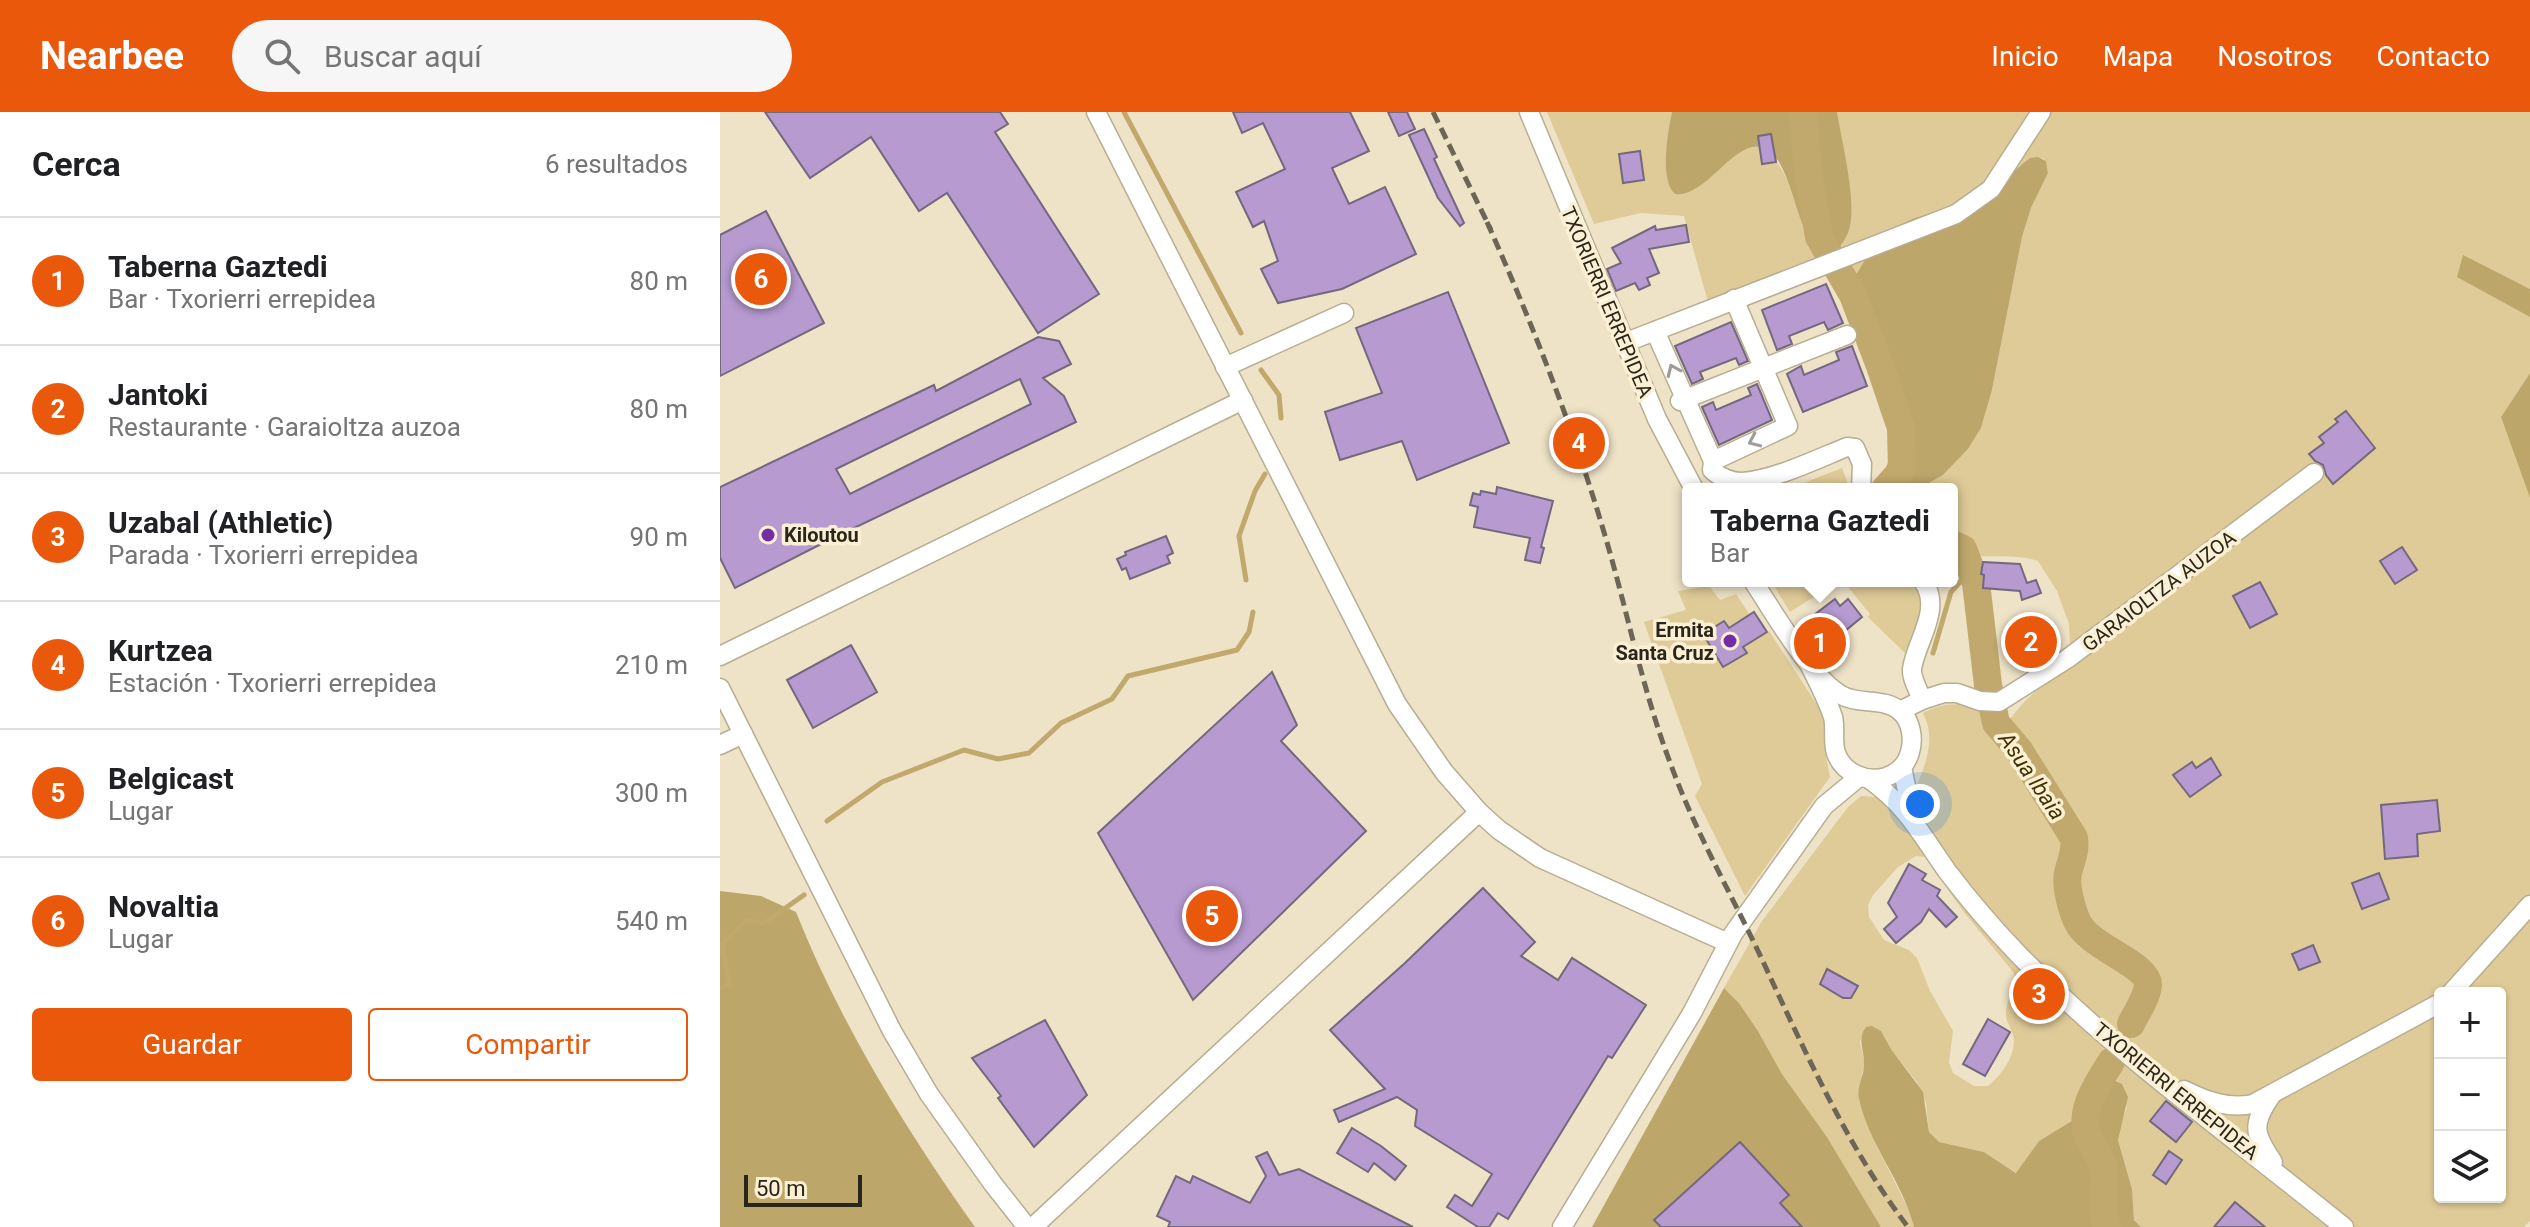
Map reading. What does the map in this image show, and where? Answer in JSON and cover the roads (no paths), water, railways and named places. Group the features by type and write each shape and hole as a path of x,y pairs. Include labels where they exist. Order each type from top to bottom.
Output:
{"street":[{"path":"1096,112 1397,704 1444,772 1479,812 1540,858 1728,943"},
{"name":"TXORIERRI ERREPIDEA","path":"1529,112 1657,419 1691,483"},
{"path":"1624,343 1956,214 1991,189 2041,112"},
{"path":"1713,461 1788,426 1734,299"},
{"path":"1225,367 1344,313"},
{"path":"1655,331 1683,400 1713,461 1712,470 1721,477 1741,482 1774,474 1847,447 1855,448 1862,464 1860,483"},
{"path":"1683,400 1847,335"},
{"path":"720,656 1243,400"},
{"name":"GARAIOLTZA AUZOA","path":"1922,700 1944,693 1957,693 1990,702 2067,659 2314,473"},
{"path":"1757,587 1823,680 1844,697 1883,703 1900,711 1922,700 1911,672 1930,612 1928,587"},
{"path":"1562,1227 1692,1013 1728,943 1824,806 1841,763 1836,753 1836,730 1805,656"},
{"path":"720,688 892,1031 929,1094 993,1184 1030,1227 1479,812"},
{"path":"1836,730 1849,710 1871,702"},
{"name":"TXORIERRI ERREPIDEA","path":"1900,711 1910,730 1912,743 1902,767 1912,815 1924,837"},
{"path":"720,745 743,734"},
{"name":"TXORIERRI ERREPIDEA","path":"1841,763 1900,804 1963,891 2016,952 2056,991 2344,1227"},
{"path":"1824,806 1864,778 1893,774 1902,767"},
{"path":"2456,987 2530,905"},
{"path":"2228,1134 2245,1128 2252,1111 2272,1094 2434,1006"},
{"path":"2155,1075 2196,1096 2252,1111"},
{"path":"2252,1111 2261,1145 2292,1185"}],"waterway":[{"path":"1124,112 1241,333"},
{"name":"Asua Ibaia","path":"1803,112 1808,172 1819,237 1853,295 1901,428 1902,470 1890,483"},
{"path":"1261,370 1279,395 1281,418"},
{"path":"1246,580 1239,536 1255,491 1265,474"},
{"name":"Asua Ibaia","path":"1958,547 1963,549 1976,583 1988,685 1996,723 2019,750 2074,838 2067,884 2077,921 2093,939 2146,977 2146,995 2131,1024"},
{"path":"1958,584 1971,570"},
{"path":"1933,653 1951,592 1956,587"},
{"path":"827,821 882,782 964,750 998,759 1029,753 1061,723 1112,699 1128,676 1237,650 1249,632 1253,612"},
{"path":"720,988 729,984 722,943 746,921 764,923 804,895"},
{"name":"Asua Ibaia","path":"2107,1227 2103,1165 2088,1137 2086,1117 2091,1098 2111,1062"}],"railway":[{"path":"1433,112 1491,230"},
{"path":"1487,222 1536,339 1580,458 1606,539 1652,709 1682,792 1833,1107 1868,1169 1908,1227"}],"place":[{"name":"Novaltia","path":"761,279"},
{"name":"Kurtzea","path":"1579,443"},
{"name":"Kiloutou","path":"768,535"},
{"name":"Ermita Santa Cruz","path":"1730,641"},
{"name":"Jantoki","path":"2031,642"},
{"name":"Taberna Gaztedi","path":"1820,643"},
{"name":"Belgicast","path":"1212,916"},
{"name":"Uzabal (Athletic)","path":"2039,994"}]}
